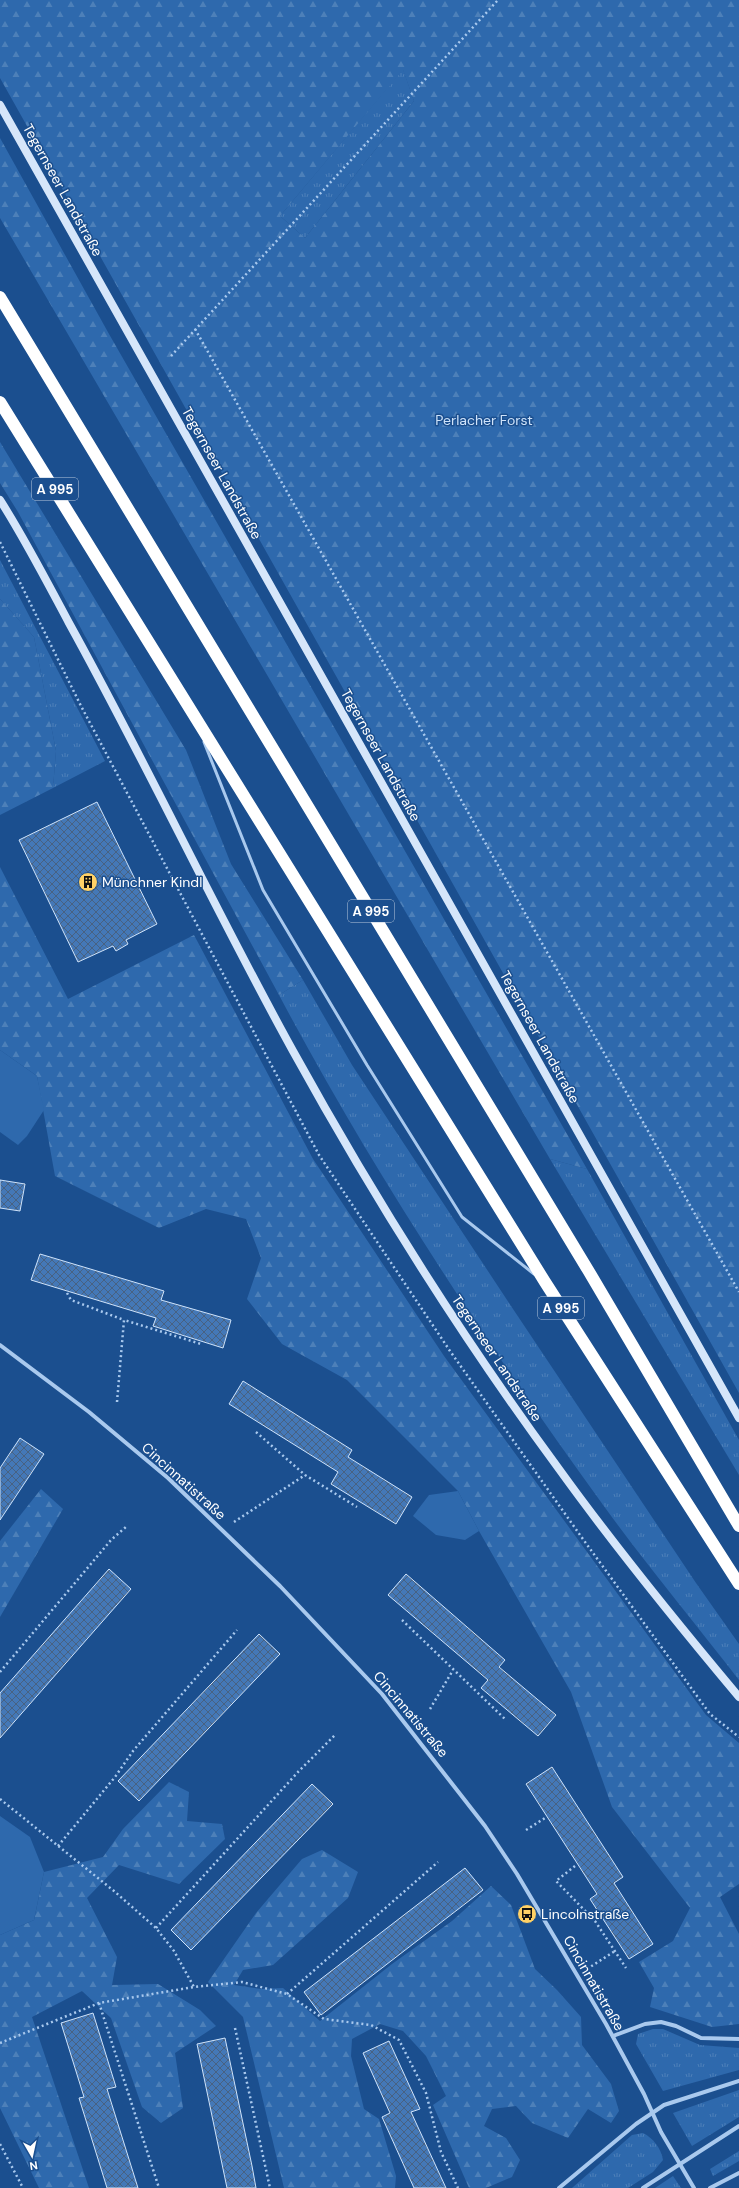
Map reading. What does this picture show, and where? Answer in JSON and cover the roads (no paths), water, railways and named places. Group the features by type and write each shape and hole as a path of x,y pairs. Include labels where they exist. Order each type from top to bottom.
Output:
{"highway":[{"name":"A 995","path":"0,297 588,1270 739,1526"},
{"name":"A 995","path":"0,402 545,1282 739,1584"}],"main road":[{"name":"Tegernseer Landstraße","path":"0,105 739,1418"},
{"name":"Tegernseer Landstraße","path":"0,500 108,694 218,910 293,1051 380,1203 456,1321 559,1470 652,1591 739,1698"}],"street":[{"name":"Cincinnatistraße","path":"0,1345 72,1399 168,1478 280,1586 382,1694 485,1826 517,1874 613,2036 653,2113 661,2132 694,2188"},
{"path":"613,2036 644,2024 661,2022 676,2026 701,2038 739,2039"},
{"path":"559,2188 636,2124 664,2105 739,2081"},
{"path":"643,2188 739,2126"},
{"path":"710,2188 739,2173"}],"lane":[{"path":"194,716 263,890 371,1072 462,1217 545,1282"}],"place":[{"name":"Münchner Kindl","path":"88,882"},
{"name":"Lincolnstraße","path":"527,1914"}],"park label":[{"name":"Perlacher Forst","path":"484,420"}]}
